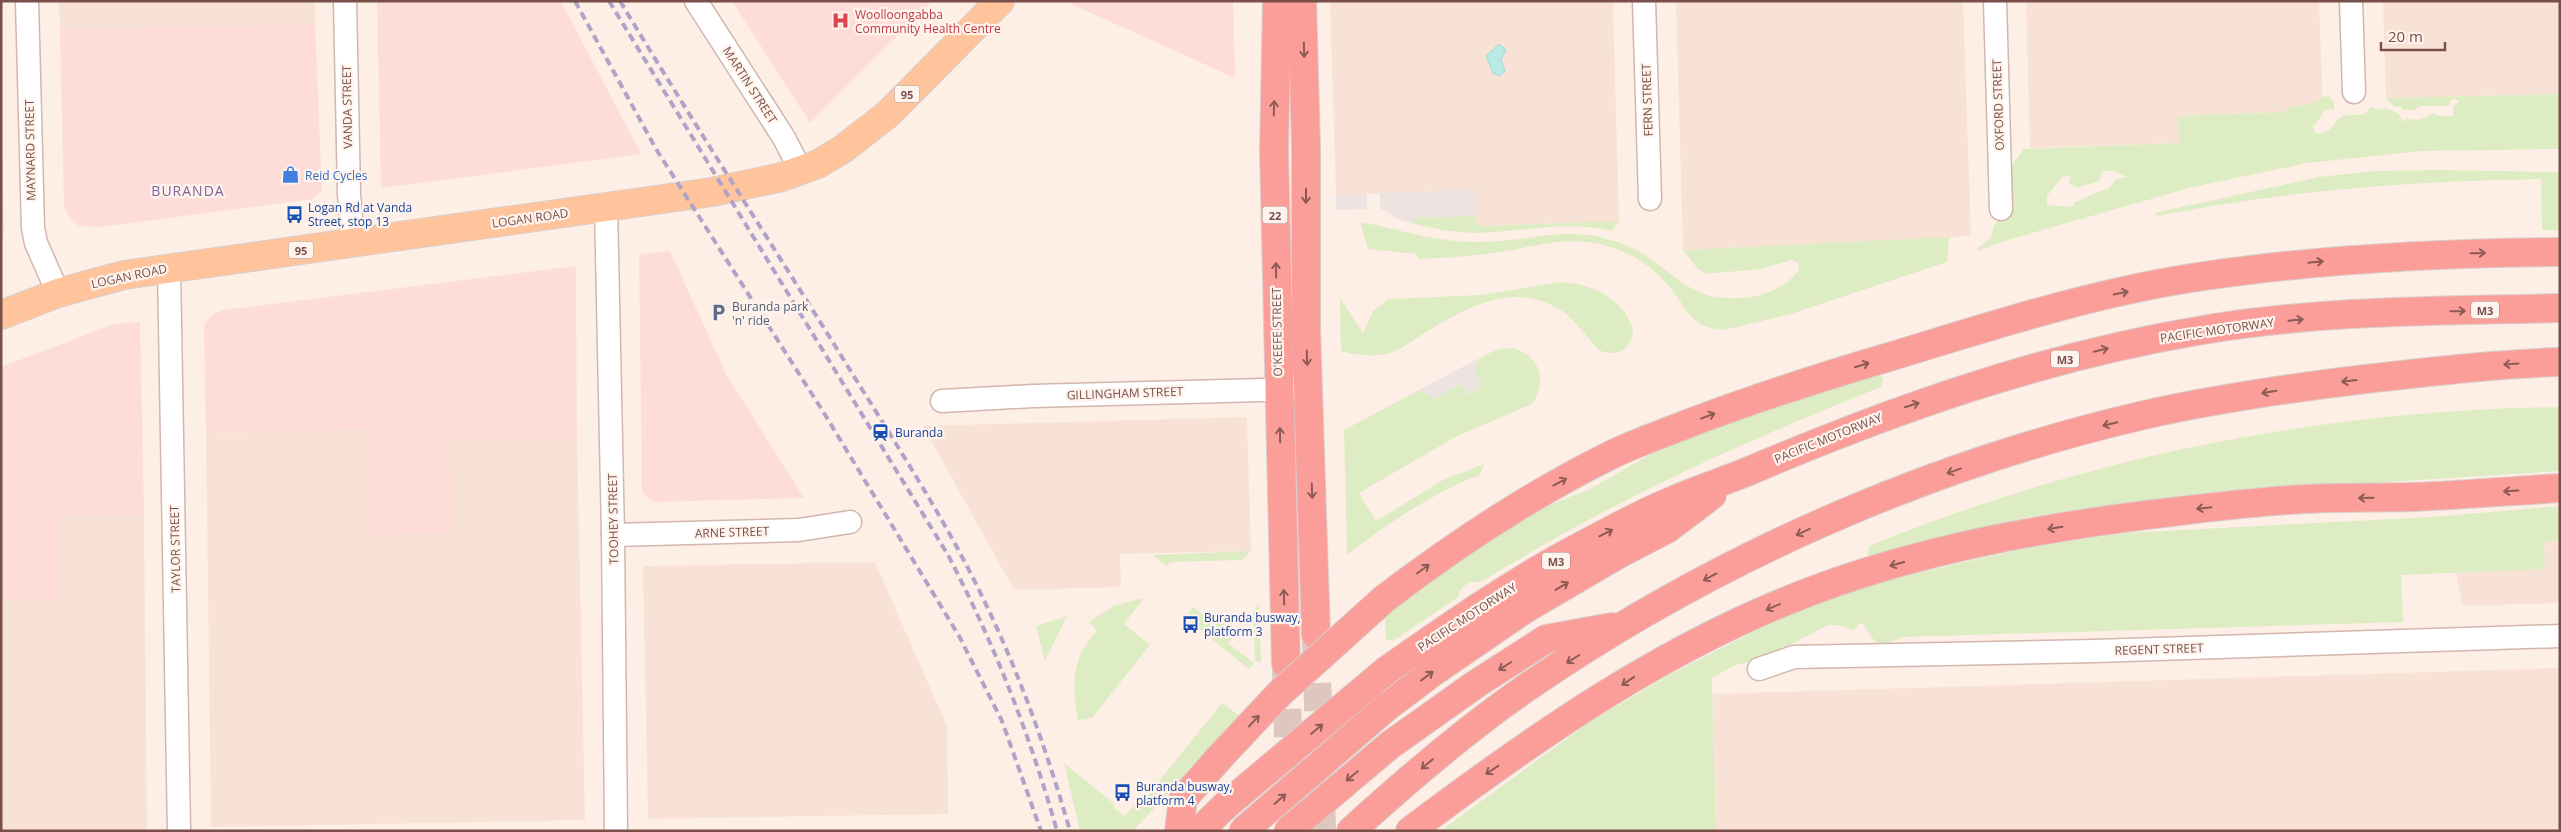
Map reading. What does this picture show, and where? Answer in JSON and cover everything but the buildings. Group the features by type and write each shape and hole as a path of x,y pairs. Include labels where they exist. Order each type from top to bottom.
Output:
{"highway":[{"name":"O'KEEFE STREET","path":"1277,1 1274,109 1278,389 1286,664"},
{"path":"1302,1 1308,390 1316,635"},
{"path":"1179,831 1183,799 1220,757 1281,692 1384,599 1490,522 1613,454 1736,406 1954,337 2056,308 2206,276 2329,261 2391,256 2560,252"},
{"name":"PACIFIC MOTORWAY","path":"1198,831 1226,805 1387,670 1490,600 1580,547 1667,502 1737,476 1832,435 1908,407 2017,372 2132,342 2206,329 2305,319 2410,312 2560,308"},
{"path":"1351,831 1441,752 1527,688 1629,624 1730,567 1821,523 1988,459 2067,435 2208,402 2317,385 2468,367 2560,362"},
{"path":"1243,831 1388,706 1440,667 1525,609 1619,554 1667,529 1737,476"},
{"path":"1410,831 1476,781 1644,671 1715,633 1770,608 1818,589 1868,573 2021,534 2161,513 2289,500 2415,497 2560,488"},
{"path":"1288,831 1390,745 1476,684 1546,640 1629,624"}],"main road":[{"name":"LOGAN ROAD","path":"1,315 58,293 124,275 712,192 774,179 801,171 843,149 888,114 1000,1"}],"street":[{"name":"MAYNARD STREET","path":"27,1 33,228 36,243 58,293"},
{"name":"VANDA STREET","path":"345,1 349,194 353,243"},
{"name":"MARTIN STREET","path":"696,1 784,138 801,171"},
{"name":"FERN STREET","path":"1644,1 1650,199"},
{"name":"OXFORD STREET","path":"1995,1 2001,209"},
{"path":"2351,1 2354,92"},
{"name":"TOOHEY STREET","path":"606,207 613,535 616,831"},
{"name":"TAYLOR STREET","path":"169,268 179,831"},
{"name":"GILLINGHAM STREET","path":"942,402 1014,397 1278,389 1308,390"},
{"name":"ARNE STREET","path":"613,535 799,530 850,522"},
{"name":"REGENT STREET","path":"1759,669 1794,657 2105,650 2560,636"}],"shaded area":[{"path":"59,1 315,1 315,24 60,30"},
{"path":"377,1 561,1 641,154 381,188"},
{"path":"732,1 932,1 810,123"},
{"path":"1071,1 1233,1 1235,78 1069,3"},
{"path":"1330,1 1613,1 1619,221 1480,226 1475,222 1474,190 1336,195"},
{"path":"1676,1 1963,1 1971,236 1683,250"},
{"path":"2026,1 2319,1 2323,110 2178,116 2179,143 2030,148"},
{"path":"2383,1 2560,1 2560,94 2386,98"},
{"path":"315,24 322,190 313,199 100,227 79,226 70,218 64,207 60,30"},
{"path":"1,108 4,230 1,252"},
{"path":"1474,190 1475,216 1415,218 1414,224 1400,220 1380,208 1380,193"},
{"path":"1367,194 1367,209 1336,210 1336,195"},
{"path":"670,251 727,376 804,498 653,502 642,492 639,254"},
{"path":"576,266 577,439 450,440 452,533 366,535 365,430 206,433 204,325 212,315 223,310"},
{"path":"140,322 144,515 59,516 60,599 1,600 1,367 114,324"},
{"path":"1483,356 1479,359 1476,375 1481,387 1466,395 1461,384 1434,399 1419,390"},
{"path":"1247,417 1251,551 1120,554 1121,587 1014,590 923,426"},
{"path":"365,430 367,535 452,532 450,440 577,439 585,820 211,827 206,433"},
{"path":"144,515 147,831 1,831 1,600 60,599 59,516"},
{"path":"2544,541 2560,541 2560,603 2463,606 2456,573 2545,569"},
{"path":"875,562 947,726 948,814 648,819 643,566"},
{"path":"2560,668 2560,831 1716,831 1713,694"}],"green space":[{"path":"2560,94 2560,149 2422,151 2307,163 2193,187 2008,240 1977,251 1979,247 1991,238 1994,224 2003,218 2004,175 2024,149 2179,143 2178,116 2282,112 2291,107 2310,104 2328,95 2334,102 2334,110 2326,109 2324,111 2313,126 2315,133 2324,133 2342,116 2364,114 2371,107 2379,110 2387,108 2399,114 2402,122 2407,118 2417,120 2424,118 2432,113 2440,116 2453,116 2453,107 2459,101 2455,99 2450,101 2449,106 2421,106 2414,110 2403,110 2401,107 2394,107 2386,98","holes":["2102,171 2112,171 2128,177 2117,179 2108,189 2074,203 2073,207 2047,205 2047,196 2062,177 2071,176 2069,184 2079,187 2099,181"]},
{"path":"2375,171 2560,172 2560,230 2542,230 2541,179 2444,182 2348,189 2252,200 2156,216 2155,213 2319,177"},
{"path":"1475,216 1475,222 1481,226 1619,221 1612,231 1578,226 1562,226 1479,233 1446,230 1414,224 1414,218"},
{"path":"1360,222 1432,238 1476,242 1564,234 1601,237 1623,244 1643,254 1685,284 1703,294 1725,298 1746,298 1776,289 1793,277 1799,269 1798,263 1792,260 1761,269 1705,274 1697,268 1683,250 1949,237 1947,262 1794,313 1724,330 1712,328 1696,321 1675,293 1654,271 1632,256 1609,247 1578,241 1548,243 1480,255 1420,259 1415,254 1368,249"},
{"path":"1559,282 1582,285 1593,289 1613,300 1621,308 1633,328 1630,341 1623,350 1612,353 1599,350 1565,313 1541,301 1523,297 1505,298 1470,308 1387,354 1364,355 1341,351 1340,298 1363,333 1373,311 1388,299 1482,295"},
{"path":"1514,348 1530,357 1539,371 1540,387 1532,404 1455,437 1359,493 1376,521 1443,480 1484,464 1479,476 1464,481 1429,499 1392,522 1347,555 1344,430 1419,390 1434,399 1461,384 1467,395 1481,387 1475,370 1477,364 1485,355 1502,349"},
{"path":"1875,374 1883,378 1881,387 1727,452 1627,500 1529,553 1481,582 1469,582 1460,590 1458,597 1393,641 1386,640 1385,615 1465,554 1542,508 1590,489 1651,454 1735,419"},
{"path":"2560,407 2560,471 2371,483 2226,495 2205,493 2027,517 1870,557 1868,554 1869,546 1953,514 2037,486 2122,463 2208,444 2294,429 2382,418 2470,410"},
{"path":"2560,506 2560,541 2544,541 2545,569 2401,575 2403,622 1903,637 1881,646 1871,637 1863,624 1859,623 1854,630 1837,625 1828,625 1765,658 1735,665 1712,678 1716,831 1440,831 1587,724 1669,675 1759,629 1807,608 1887,580 2027,548 2125,533 2432,517"},
{"path":"1251,551 1242,560 1170,562 1167,566 1153,555"},
{"path":"1144,598 1124,624 1150,645 1092,718 1078,720 1075,684 1078,662 1088,641 1097,631 1089,622 1113,606"},
{"path":"1259,604 1261,663 1255,660 1253,612"},
{"path":"1193,607 1207,618 1212,612 1225,623 1220,629 1232,638 1228,643 1254,663 1249,669 1192,623 1186,616"},
{"path":"1067,616 1045,661 1036,626"},
{"path":"1222,703 1240,716 1133,831 1080,831 1064,763 1114,804 1113,807 1125,816 1135,804 1139,806"}],"water":[{"path":"1499,44 1506,50 1501,60 1505,71 1499,76 1493,73 1486,56"}],"tunnel":[{"path":"1316,641 1322,831"},
{"path":"1286,667 1291,831"}],"railway":[{"path":"575,1 656,149 824,413 959,636 1002,721 1041,831"},
{"path":"609,1 948,555 981,622 1010,690 1035,760 1057,831"},
{"path":"620,1 895,442 962,557 1005,645 1051,768 1070,831"}],"place":[{"name":"Woolloongabba Community Health Centre","path":"841,21"},
{"name":"Reid Cycles","path":"291,175"},
{"name":"Logan Rd at Vanda Street, stop 13","path":"294,214"},
{"name":"Buranda park 'n' ride","path":"718,313"},
{"name":"Buranda","path":"881,432"},
{"name":"Buranda busway, platform 3","path":"1190,624"},
{"name":"Buranda busway, platform 4","path":"1122,793"}],"district":[{"name":"BURANDA","path":"188,190"}]}
